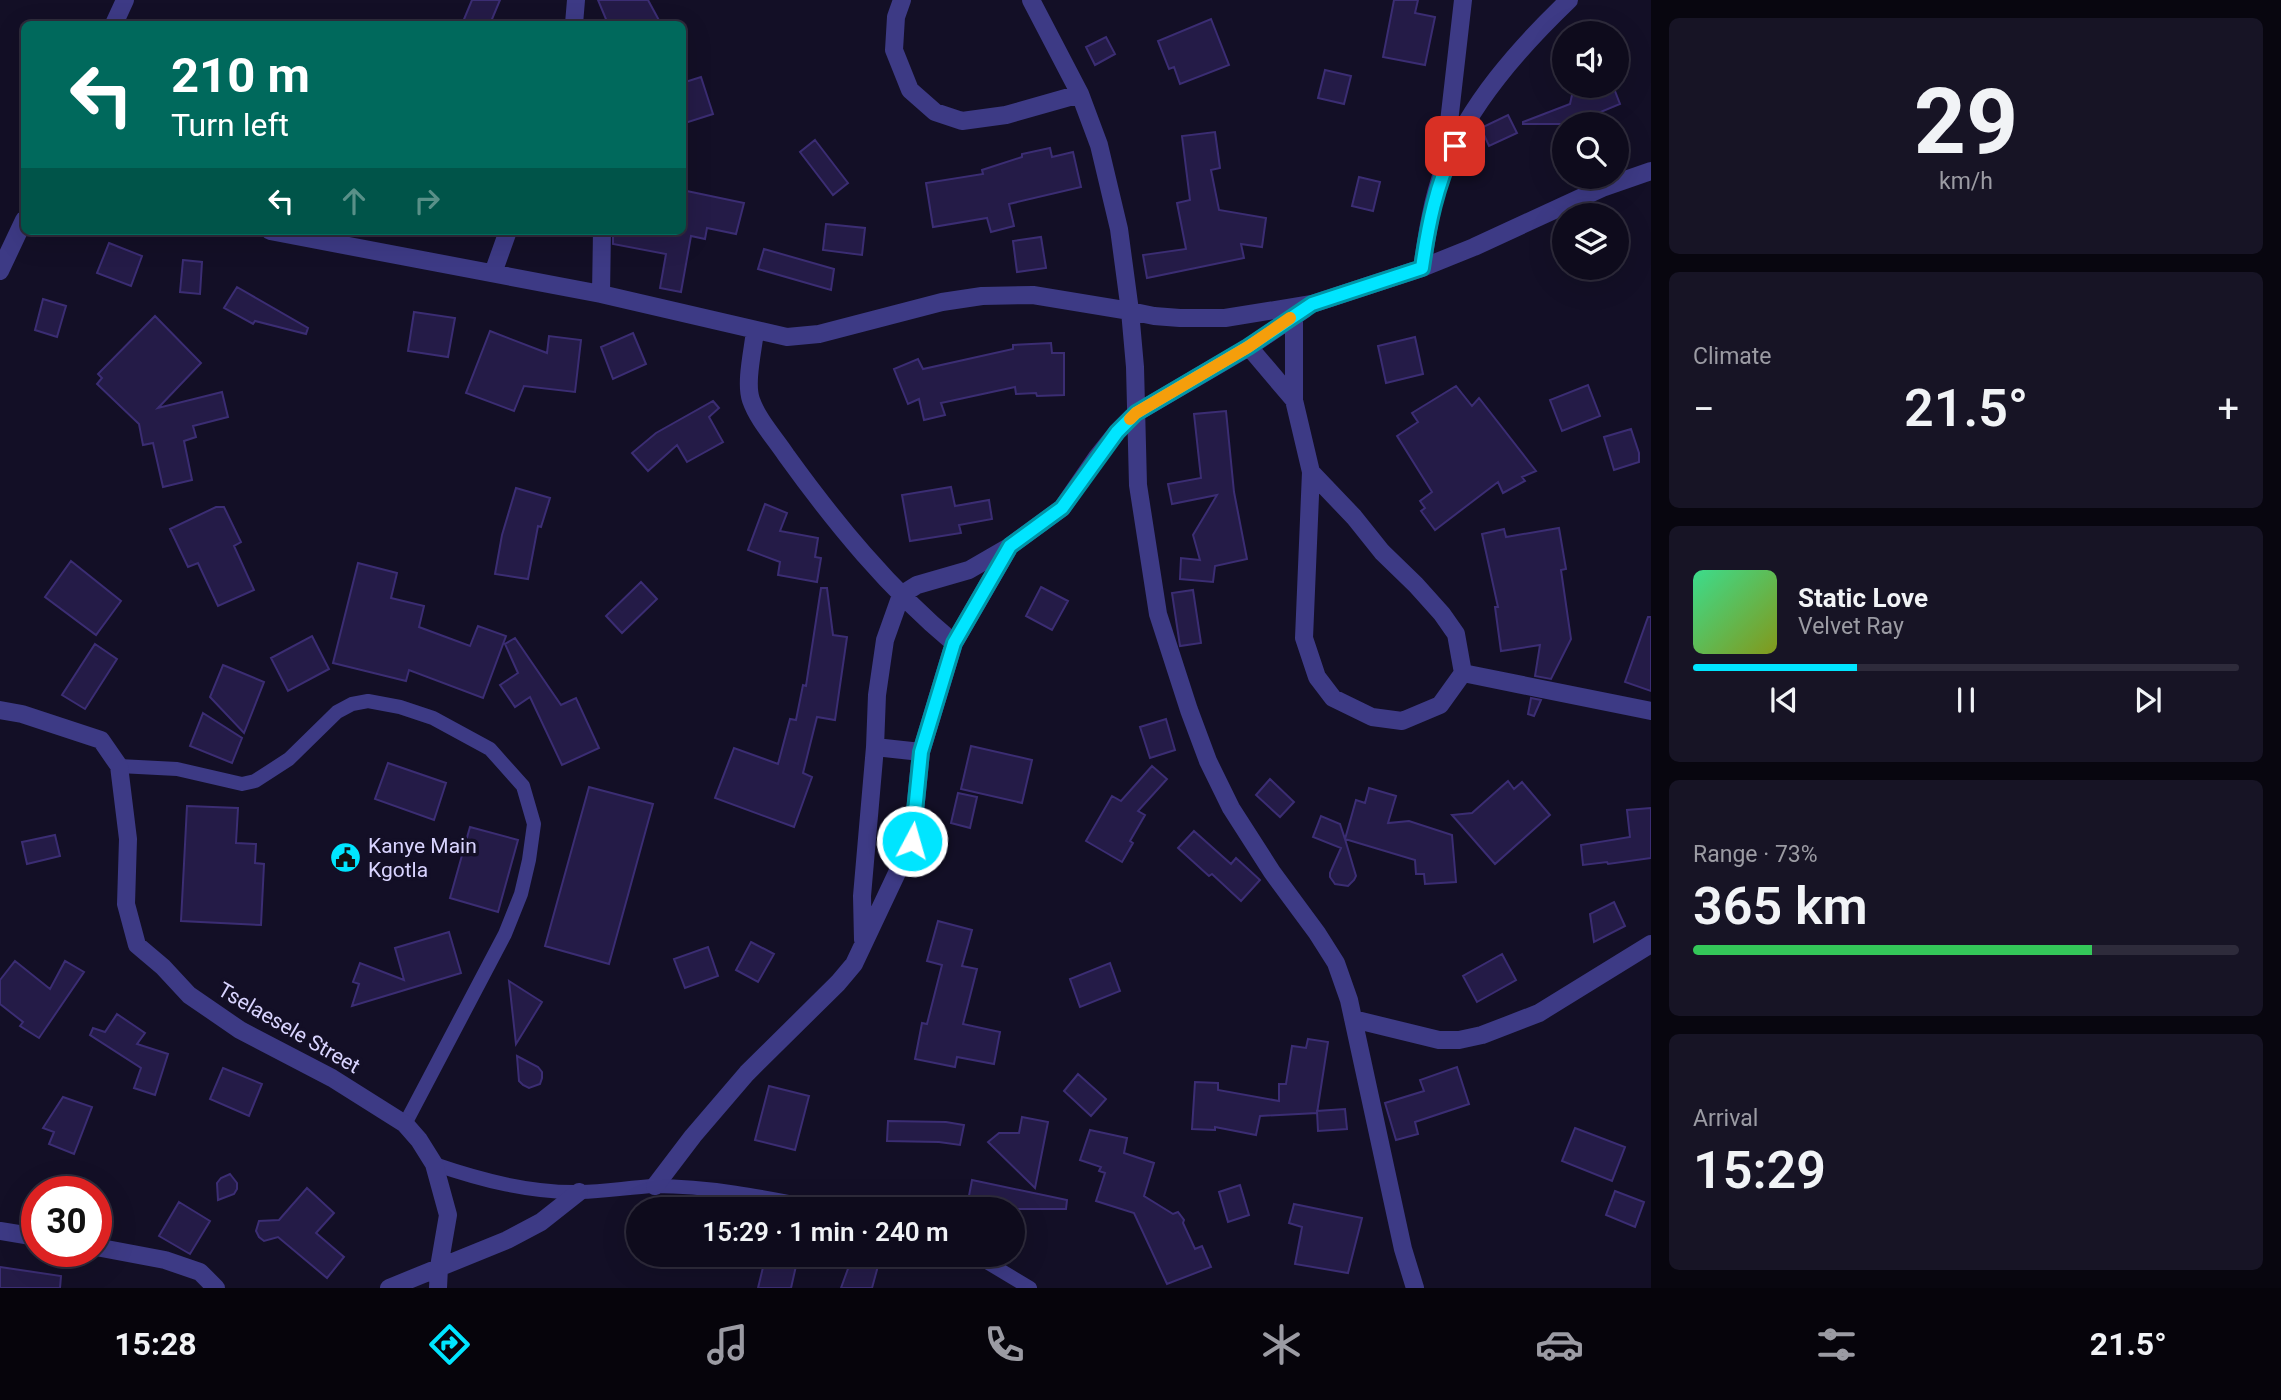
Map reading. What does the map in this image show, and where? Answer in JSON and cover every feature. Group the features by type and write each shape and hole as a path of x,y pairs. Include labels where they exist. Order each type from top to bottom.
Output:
{"street":[{"path":"115,21 125,0"},
{"path":"574,21 576,0"},
{"path":"902,0 896,17 894,50 910,90 935,112 962,121 1006,115 1080,94"},
{"path":"1031,0 1080,94 1098,145 1119,229 1130,311 1138,485 1158,614 1189,710 1231,808 1336,963 1349,1000 1403,1249 1415,1288"},
{"path":"1422,268 1432,212 1444,168 1463,0"},
{"path":"1444,168 1465,125 1502,72 1569,0"},
{"path":"291,235 601,294 787,337 819,334 942,302 982,296 1033,295 1154,316 1225,318 1312,304 1422,268 1602,188 1651,171"},
{"path":"2,264 21,226"},
{"path":"493,273 507,235"},
{"path":"601,294 602,235"},
{"path":"863,946 862,896 877,695 885,639 901,595 917,585 969,570 1010,546 1062,508 1104,449 1136,413 1248,347 1312,304"},
{"path":"1294,316 1294,400 1311,472 1304,638 1317,677 1333,698 1372,717 1402,721 1440,705 1463,673 1455,634 1442,614 1311,472"},
{"path":"755,331 750,398 759,416 817,499 901,595 954,643"},
{"path":"1248,347 1294,400"},
{"path":"655,1186 747,1073 854,964 912,841 921,752 954,643 1010,546"},
{"path":"1463,673 1651,711"},
{"path":"0,710 22,713 101,740 119,766"},
{"path":"875,747 921,752"},
{"name":"Tselaesele Street","path":"119,766 128,839 127,904 137,945 163,967 189,995 240,1030 332,1078 405,1124 434,1164 447,1215 438,1288"},
{"path":"1353,1019 1439,1040 1460,1040 1482,1035 1539,1013 1651,944"},
{"path":"390,1288 507,1240 541,1222 579,1192"},
{"path":"0,1231 21,1234"},
{"path":"112,1250 165,1260 200,1272 216,1288"}],"lane":[{"path":"119,766 177,769 242,784 255,781 289,759 337,712 352,704 368,701 400,707 433,719 490,749 523,786 534,824 521,894 505,934 405,1124"},
{"path":"434,1164 480,1179 530,1188 579,1192 655,1186 709,1190 752,1197"},
{"path":"995,1267 1030,1288"}],"building":[{"path":"472,0 500,0 491,21 463,21"},
{"path":"598,0 648,0 659,21 607,21"},
{"path":"1394,0 1418,0 1415,13 1435,17 1425,65 1383,57"},
{"path":"1211,19 1229,65 1180,84 1174,67 1169,69 1158,41"},
{"path":"1106,37 1115,54 1095,65 1086,47"},
{"path":"1325,70 1351,76 1344,104 1318,98"},
{"path":"701,77 713,114 686,123 686,82"},
{"path":"1571,98 1618,98 1620,104 1600,112 1552,112 1552,124 1523,124 1523,122 1570,104"},
{"path":"1508,115 1517,133 1489,146 1481,128"},
{"path":"1215,132 1220,168 1211,170 1219,210 1266,218 1262,247 1241,244 1244,258 1147,278 1143,255 1186,249 1177,203 1190,200 1182,136"},
{"path":"815,140 848,183 833,195 800,152"},
{"path":"1050,148 1052,157 1073,152 1081,187 1009,204 1014,226 991,232 987,218 933,227 926,183 983,174 982,170 1022,157 1022,154"},
{"path":"1359,177 1380,182 1373,211 1352,206"},
{"path":"686,191 744,203 736,234 707,228 705,239 691,236 681,292 660,288 666,254 613,244 613,235 686,235"},
{"path":"826,224 865,228 862,255 823,250"},
{"path":"1041,237 1046,268 1017,272 1013,241"},
{"path":"109,243 142,256 131,286 97,273"},
{"path":"764,249 834,269 831,290 758,269"},
{"path":"183,260 202,262 200,294 180,292"},
{"path":"237,287 308,328 306,334 255,321 253,324 224,308"},
{"path":"43,299 66,306 57,337 35,330"},
{"path":"414,312 455,318 448,357 408,351"},
{"path":"155,316 201,363 158,408 222,392 228,417 193,426 196,437 184,441 192,480 163,487 153,443 143,445 139,424 97,384 102,378 98,374"},
{"path":"490,331 547,353 549,336 581,340 575,392 524,386 514,411 466,393"},
{"path":"633,333 646,364 613,379 601,347"},
{"path":"1415,337 1423,374 1386,383 1378,346"},
{"path":"1051,343 1052,353 1064,353 1064,395 1016,394 1015,387 941,403 945,415 924,420 919,399 908,404 894,369 918,359 923,369 1013,349 1013,345"},
{"path":"1588,385 1600,416 1562,431 1550,400"},
{"path":"1456,386 1472,406 1479,398 1536,471 1522,477 1525,481 1503,493 1498,482 1435,530 1421,511 1425,508 1420,501 1432,492 1397,436 1418,422 1412,413"},
{"path":"713,401 719,408 709,417 723,442 687,462 677,445 648,471 632,453 656,433"},
{"path":"1226,411 1234,492 1247,559 1215,566 1213,582 1180,579 1181,558 1200,560 1193,535 1217,495 1172,504 1168,484 1201,478 1194,414"},
{"path":"1631,429 1639,453 1639,462 1614,470 1604,437"},
{"path":"951,487 955,506 989,500 992,519 959,525 961,533 910,541 902,495"},
{"path":"516,488 550,498 541,527 538,526 528,579 495,574 502,535"},
{"path":"765,504 787,513 780,531 818,538 815,557 821,558 817,582 778,575 780,562 748,550"},
{"path":"216,507 224,507 241,542 234,546 254,590 218,606 198,563 188,567 170,529"},
{"path":"1559,528 1566,569 1561,570 1571,639 1551,679 1535,676 1540,645 1501,651 1495,607 1498,607 1482,534 1504,529 1506,537"},
{"path":"71,561 121,601 96,635 45,597"},
{"path":"358,563 397,573 391,598 424,606 419,627 470,646 478,626 506,636 483,698 409,670 406,681 333,663"},
{"path":"641,582 657,599 622,633 606,616"},
{"path":"1041,587 1068,601 1052,630 1026,616"},
{"path":"821,588 827,588 833,635 847,637 835,720 817,717 803,773 812,777 794,827 715,798 734,748 778,764 790,719 796,720 803,685 806,686"},
{"path":"1193,590 1201,643 1180,646 1172,593"},
{"path":"1648,617 1651,617 1651,691 1625,682"},
{"path":"312,636 329,669 288,691 271,658"},
{"path":"515,638 561,705 576,698 599,748 562,765 530,697 515,707 500,685 518,673 505,644"},
{"path":"95,644 117,659 85,709 62,695"},
{"path":"223,665 264,682 244,733 210,697"},
{"path":"1531,698 1541,700 1534,716 1528,714"},
{"path":"203,713 242,738 232,763 190,746"},
{"path":"1166,719 1175,750 1150,758 1140,727"},
{"path":"971,746 1032,760 1022,803 961,789"},
{"path":"388,763 446,783 434,820 375,799"},
{"path":"1152,766 1167,779 1138,811 1145,815 1122,862 1086,841 1112,796 1121,801"},
{"path":"1270,779 1294,802 1280,817 1256,795"},
{"path":"1508,781 1514,789 1522,782 1550,815 1495,864 1452,815 1472,813"},
{"path":"589,787 653,804 609,964 545,946"},
{"path":"1369,788 1396,796 1388,823 1409,821 1452,835 1456,882 1425,884 1424,874 1416,874 1415,860 1345,839 1356,800 1365,803"},
{"path":"958,793 977,797 970,828 951,823"},
{"path":"187,806 238,808 236,843 256,844 255,863 264,864 261,925 181,921"},
{"path":"1651,808 1651,858 1583,865 1581,845 1630,837 1627,810"},
{"path":"1321,816 1340,824 1356,876 1348,886 1335,884 1330,877 1341,848 1313,837"},
{"path":"470,827 518,840 498,912 450,898"},
{"path":"1194,831 1231,864 1236,858 1260,880 1241,901 1178,848"},
{"path":"55,835 60,856 27,864 22,842"},
{"path":"1614,902 1625,926 1594,942 1590,914"},
{"path":"938,921 972,930 962,966 977,969 963,1024 1000,1032 994,1064 957,1057 955,1067 915,1059 922,1023 927,1024 942,965 927,961"},
{"path":"449,932 461,973 352,1006 359,984 353,982 360,963 404,980 395,948"},
{"path":"751,942 774,954 758,982 736,970"},
{"path":"708,947 718,976 685,988 674,959"},
{"path":"1502,954 1516,980 1477,1002 1463,976"},
{"path":"15,961 50,989 65,961 84,972 39,1038 20,1026 23,1022 0,1004 0,980"},
{"path":"1110,963 1120,991 1080,1007 1070,979"},
{"path":"509,981 542,1002 516,1044"},
{"path":"117,1014 145,1033 137,1044 168,1054 155,1095 134,1088 141,1068 90,1035 93,1028 105,1032"},
{"path":"1308,1039 1328,1042 1317,1113 1260,1116 1256,1135 1215,1127 1215,1130 1192,1129 1195,1082 1218,1083 1218,1090 1279,1101 1279,1084 1286,1084 1292,1046 1306,1048"},
{"path":"517,1056 538,1067 542,1072 540,1084 529,1088 519,1081"},
{"path":"1457,1067 1469,1104 1415,1122 1418,1134 1396,1140 1385,1103 1424,1091 1420,1080"},
{"path":"223,1068 262,1084 249,1116 210,1099"},
{"path":"1078,1074 1106,1099 1091,1116 1064,1091"},
{"path":"769,1086 809,1096 795,1150 755,1140"},
{"path":"63,1097 92,1107 74,1154 49,1144 54,1132 43,1128"},
{"path":"1345,1109 1347,1129 1318,1131 1317,1111"},
{"path":"1022,1117 1048,1122 1035,1188 988,1142 999,1133 1019,1133"},
{"path":"888,1121 964,1125 960,1145 887,1141"},
{"path":"1575,1128 1625,1147 1612,1181 1562,1161"},
{"path":"1090,1130 1127,1138 1124,1153 1154,1163 1144,1196 1173,1214 1178,1212 1184,1220 1195,1249 1202,1246 1211,1267 1167,1284 1134,1213 1096,1201 1105,1173 1099,1171 1101,1167 1080,1160"},
{"path":"230,1174 237,1183 237,1189 234,1194 218,1200 217,1183"},
{"path":"972,1180 1067,1200 1066,1209 1025,1209 1025,1197 969,1197"},
{"path":"1240,1185 1249,1215 1228,1222 1219,1192"},
{"path":"307,1188 334,1213 316,1233 344,1257 327,1278 278,1237 264,1241 256,1231 259,1221 279,1220"},
{"path":"1615,1191 1644,1202 1635,1227 1606,1215"},
{"path":"179,1202 210,1221 190,1254 159,1236"},
{"path":"1294,1204 1362,1218 1348,1273 1295,1264 1302,1227 1289,1223"},
{"path":"0,1267 61,1276 60,1288 0,1288"},
{"path":"763,1267 796,1267 791,1288 758,1288"},
{"path":"849,1267 878,1267 872,1288 841,1288"}],"slow traffic":[{"path":"1130,419 1248,347 1290,318"}],"place":[{"name":"Kanye Main Kgotla","path":"345,858"}],"route":[{"path":"912,841 921,752 954,643 1010,546 1062,508 1097,457 1136,413 1248,347 1312,304 1422,268 1434,203 1444,168 1455,146"}]}
